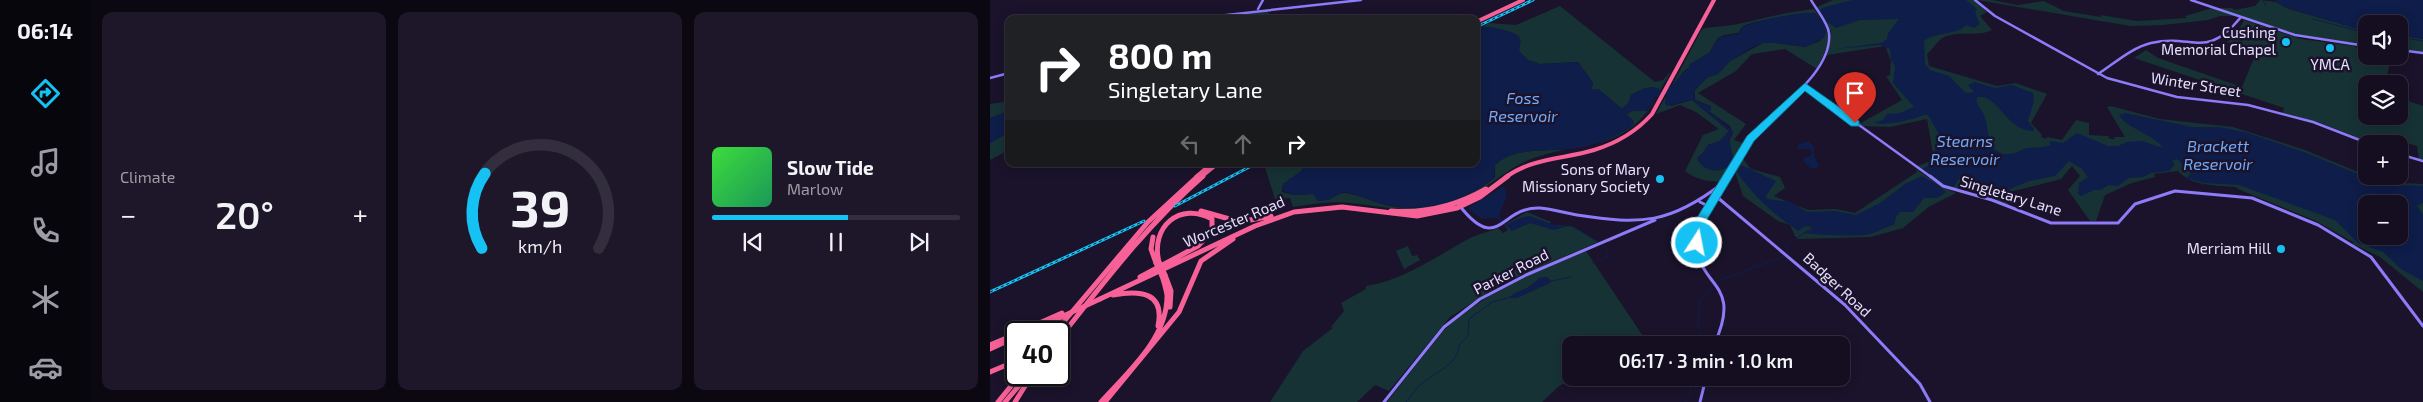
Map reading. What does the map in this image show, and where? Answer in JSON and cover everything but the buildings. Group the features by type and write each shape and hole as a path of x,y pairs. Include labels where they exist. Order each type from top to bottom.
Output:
{"highway":[{"path":"1480,19 1518,0"},
{"path":"1480,19 1523,0"},
{"name":"Worcester Road","path":"1045,321 1274,217 1303,210 1332,207 1413,216 1434,214 1480,197 1510,174 1530,164 1598,149 1624,138 1647,120 1713,0"},
{"path":"1064,321 1154,216 1208,167"},
{"path":"1070,325 1147,230 1176,200 1214,167"},
{"path":"1148,350 1162,330 1170,308 1171,291 1150,246 1153,237 1162,225 1177,215 1203,211 1240,222 1274,217"},
{"path":"1137,278 1201,244 1212,231 1212,219 1204,214 1192,214 1167,224 1159,231 1154,241 1157,263"},
{"path":"1105,402 1182,308 1195,271 1204,259 1219,247 1274,217"},
{"name":"Worcester Road","path":"1052,321 1274,217"},
{"path":"1101,402 1156,335 1166,313 1168,293 1163,276"},
{"path":"1100,299 1134,292 1146,294 1155,300 1160,311 1159,324 1142,353"},
{"name":"Worcester Road","path":"990,347 1005,340"},
{"path":"990,372 1005,366"},
{"path":"998,402 1011,386"},
{"path":"1006,402 1019,386"},
{"path":"1015,402 1025,386"}],"street":[{"path":"1258,10 1263,0"},
{"path":"1220,15 1361,0"},
{"path":"1717,336 1724,316 1725,304 1702,266 1697,240 1701,221 1755,133 1805,86 1818,71 1830,33 1811,0"},
{"name":"Winter Street","path":"1975,0 1993,15 2098,74 2168,95 2231,102 2258,108 2313,122 2358,139"},
{"path":"2192,0 2300,37 2358,45"},
{"path":"2098,74 2150,43 2166,41 2200,44 2218,40 2230,31 2241,17"},
{"path":"2408,51 2423,53"},
{"path":"990,78 1005,74"},
{"name":"Singletary Lane","path":"1805,86 1944,186 1959,192 1992,200 2048,222 2060,224 2118,223 2135,204 2177,191 2238,195 2255,199 2318,225 2371,257 2423,326"},
{"path":"2408,157 2423,161"},
{"path":"1459,205 1476,225 1483,229 1492,229 1527,211 1537,208 1607,219 1655,220 1674,215 1700,202 1727,179"},
{"path":"1708,195 1719,192"},
{"name":"Badger Road","path":"1717,197 1845,305 1920,384 1930,402"},
{"path":"1700,202 1710,207"},
{"name":"Parker Road","path":"1384,402 1444,327 1478,301 1526,275 1655,220"},
{"path":"1700,402 1704,386"}],"green space":[{"path":"1833,0 1974,0 1987,12 1980,16 1992,30 1980,33 1953,34 1941,39 1927,54 1929,66 1997,86 2016,83 2047,94 2031,123 2042,135 2041,137 2062,140 2076,120 2089,123 2089,135 2108,136 2110,139 2125,137 2107,107 2111,106 2160,119 2233,127 2305,150 2358,172 2358,185 2423,184 2423,292 2380,257 2353,244 2353,242 2316,221 2236,187 2198,183 2178,171 2154,174 2155,177 2132,183 2105,195 2096,221 2090,221 2068,190 2080,176 2072,166 2061,179 2010,192 2008,205 1994,200 1998,191 1962,178 1957,191 1940,183 1917,166 1934,160 1927,119 1890,127 1862,126 1859,124 1902,100 1886,76 1890,75 1891,61 1885,46 1827,55 1831,31 1817,7"},
{"path":"1977,0 1992,0 2018,5 2044,1 2064,11 2137,21 2187,18 2185,16 2212,8 2234,16 2220,16 2208,20 2163,25 2130,26"},
{"path":"2260,0 2276,2 2289,9 2358,29 2358,44 2298,35 2218,8 2232,8 2235,10 2255,6"},
{"path":"1560,6 1655,82 1663,80 1672,70 1659,92 1659,89 1652,87 1641,90 1631,95 1629,102 1622,109 1598,89 1591,89 1593,83 1578,62 1539,64 1528,60 1519,51 1520,39 1518,36 1502,30 1480,27 1489,23 1516,25"},
{"path":"1814,9 1822,21 1815,13 1777,17 1747,24 1738,33 1718,38 1709,53 1689,65 1690,67 1684,71 1670,89 1702,29 1733,25"},
{"path":"1267,10 1269,15 1230,15"},
{"path":"2244,20 2301,39 2354,46 2358,48 2358,65 2389,65 2387,75 2358,75 2358,125 2408,125 2408,101 2423,106 2423,160 2419,159 2417,146 2408,143 2408,135 2358,135 2358,138 2323,124 2283,113 2284,108 2134,58 2146,50 2158,58 2242,87 2257,51 2227,42 2235,36"},
{"path":"1824,24 1827,29 1828,41 1817,69 1785,49 1752,54 1736,71 1698,93 1746,124 1734,140 1745,144 1737,162 1723,181 1703,180 1685,171 1703,135 1719,129 1696,112 1680,105 1656,114 1667,94 1665,100 1671,106 1692,100 1729,131 1720,141 1708,145 1697,158 1710,168 1715,170 1724,169 1734,162 1729,141 1733,133 1730,126 1710,112 1711,106 1695,100 1695,90 1707,77 1718,74 1730,61 1763,43 1805,47 1820,41 1825,33"},
{"path":"2408,36 2423,39 2423,52 2408,50"},
{"path":"1004,102 1005,112 990,118 990,104"},
{"path":"1633,111 1647,111 1629,130 1594,144 1631,127 1626,114"},
{"path":"1005,134 1005,152 990,160 990,143"},
{"path":"1569,149 1542,155 1522,163 1483,188 1459,199 1472,193 1495,177 1495,165 1512,155 1523,152"},
{"path":"1743,159 1751,169 1780,177 1785,188 1774,196 1808,210 1836,209 1855,213 1917,172 1916,169 1942,187 1956,193 1930,206 1903,228 1871,237 1798,239 1790,225 1778,221 1743,196 1735,172"},
{"path":"1265,167 1304,167 1299,173 1284,184 1282,192 1294,195 1313,194 1319,201 1345,193 1390,206 1418,208 1459,199 1443,205 1416,209 1397,209 1343,202 1293,207 1290,198 1275,199"},
{"path":"1527,212 1551,222 1550,225 1572,226 1598,242 1503,283 1450,317 1389,391 1375,385 1357,402 1270,402 1303,351 1333,328 1331,327 1344,311 1341,303 1366,289 1366,286 1408,273 1472,237 1498,228 1503,233 1508,230 1504,225"},
{"path":"1408,246 1412,256 1417,255 1420,260 1404,269 1396,251"},
{"path":"1586,251 1643,336 1562,336 1562,385 1542,402 1387,402 1443,331 1457,318 1489,296 1527,276"}],"water":[{"path":"1852,0 1966,0 1977,9 1975,13 1980,24 1974,28 1966,25 1958,30 1934,36 1924,41 1925,64 1930,70 1949,76 1966,93 1974,92 1968,85 1975,82 1995,88 2012,85 2033,93 2034,101 2028,121 2034,129 2033,131 2016,125 1991,101 1978,97 1976,100 1985,118 1992,145 2001,153 2012,154 2028,148 2048,146 2051,145 2049,143 2051,141 2063,143 2077,133 2108,146 2142,141 2163,148 2159,143 2123,120 2119,115 2125,113 2192,127 2219,127 2245,132 2304,152 2358,174 2358,185 2423,186 2423,203 2417,206 2423,215 2423,281 2401,269 2383,252 2364,245 2408,245 2408,195 2358,195 2358,243 2335,220 2239,185 2204,183 2186,178 2192,172 2177,159 2172,161 2175,164 2169,171 2129,178 2118,186 2108,185 2101,190 2094,190 2081,196 2078,194 2079,183 2088,177 2082,169 2069,161 2055,176 2029,181 2010,189 2004,202 1998,197 2002,188 1971,179 1960,177 1954,187 1945,185 1922,169 1936,162 1935,150 1941,141 1928,115 1893,123 1874,123 1883,120 1887,114 1900,113 1914,107 1893,83 1895,66 1891,60 1890,49 1880,45 1835,49 1881,43 1887,39 1888,33 1899,19 1860,20 1836,28 1829,23 1825,24 1827,29 1824,38 1805,47 1763,43 1730,61 1718,74 1707,78 1695,90 1694,98 1700,103 1711,106 1710,112 1733,131 1729,141 1734,162 1725,169 1709,169 1704,167 1697,158 1708,145 1720,141 1729,131 1692,100 1667,106 1665,104 1667,94 1655,97 1647,111 1633,111 1626,114 1634,121 1633,125 1613,137 1599,143 1576,148 1523,152 1512,155 1495,165 1494,178 1483,186 1457,199 1444,203 1416,208 1402,207 1382,204 1343,192 1329,200 1318,201 1313,194 1294,195 1282,190 1283,184 1303,170 1302,167 1480,167 1480,27 1502,30 1518,36 1520,39 1519,51 1528,60 1539,64 1578,62 1593,83 1591,89 1598,89 1622,109 1629,102 1631,95 1645,88 1659,88 1659,92 1668,88 1690,67 1689,65 1709,53 1720,37 1738,34 1747,25 1790,15 1809,13 1815,13 1821,21 1826,20 1820,11 1822,8"},
{"path":"2274,0 2423,0 2423,39 2408,36 2408,15 2358,15 2358,29 2284,7"},
{"path":"1005,112 1005,134 990,143 990,118"},
{"path":"1809,142 1814,147 1814,156 1819,165 1817,168 1810,168 1803,161 1812,152 1809,149 1798,149 1798,145"},
{"path":"1741,165 1776,181 1766,196 1767,199 1791,202 1807,212 1835,211 1856,215 1880,203 1905,184 1922,176 1940,186 1946,192 1937,198 1924,198 1913,212 1900,212 1896,217 1894,225 1876,232 1857,235 1803,233 1812,230 1811,227 1805,226 1798,231 1773,212 1758,198 1737,172"},
{"path":"1504,186 1507,195 1499,216 1502,222 1496,218 1482,219 1469,210 1469,207"},
{"path":"1530,216 1557,226 1568,226 1554,230 1530,223 1512,231 1505,225"},
{"path":"1547,277 1552,281 1548,284 1517,298 1508,298 1527,288 1539,278"}],"waterway":[{"path":"2263,0 2266,6"},
{"path":"1249,15 1253,13"},
{"path":"2313,19 2358,31"},
{"path":"2408,38 2423,41"},
{"path":"1567,226 1572,226 1599,242"},
{"path":"1788,253 1786,248 1788,244 1812,228"},
{"path":"1592,263 1607,258 1607,250 1601,244"},
{"path":"1715,282 1785,256"},
{"path":"1552,281 1571,277"},
{"path":"1698,336 1701,331 1698,327 1700,300 1712,287"},
{"path":"1406,402 1420,385 1455,357 1459,345 1468,336 1469,319 1492,302 1508,298"},
{"path":"1685,402 1691,393 1690,386"}],"railway":[{"path":"1480,25 1533,0"},
{"path":"1175,206 1249,167"},
{"path":"990,292 1144,221"}],"place":[{"name":"Cushing Memorial Chapel","path":"2286,42"},
{"name":"YMCA","path":"2330,48"},
{"name":"Sons of Mary Missionary Society","path":"1660,179"},
{"name":"Merriam Hill","path":"2281,249"}],"route":[{"path":"1697,243 1698,227 1704,214 1740,160 1750,139 1805,86 1855,123"}],"water label":[{"name":"Foss Reservoir","path":"1523,107"},
{"name":"Stearns Reservoir","path":"1965,150"},
{"name":"Brackett Reservoir","path":"2218,155"}]}
